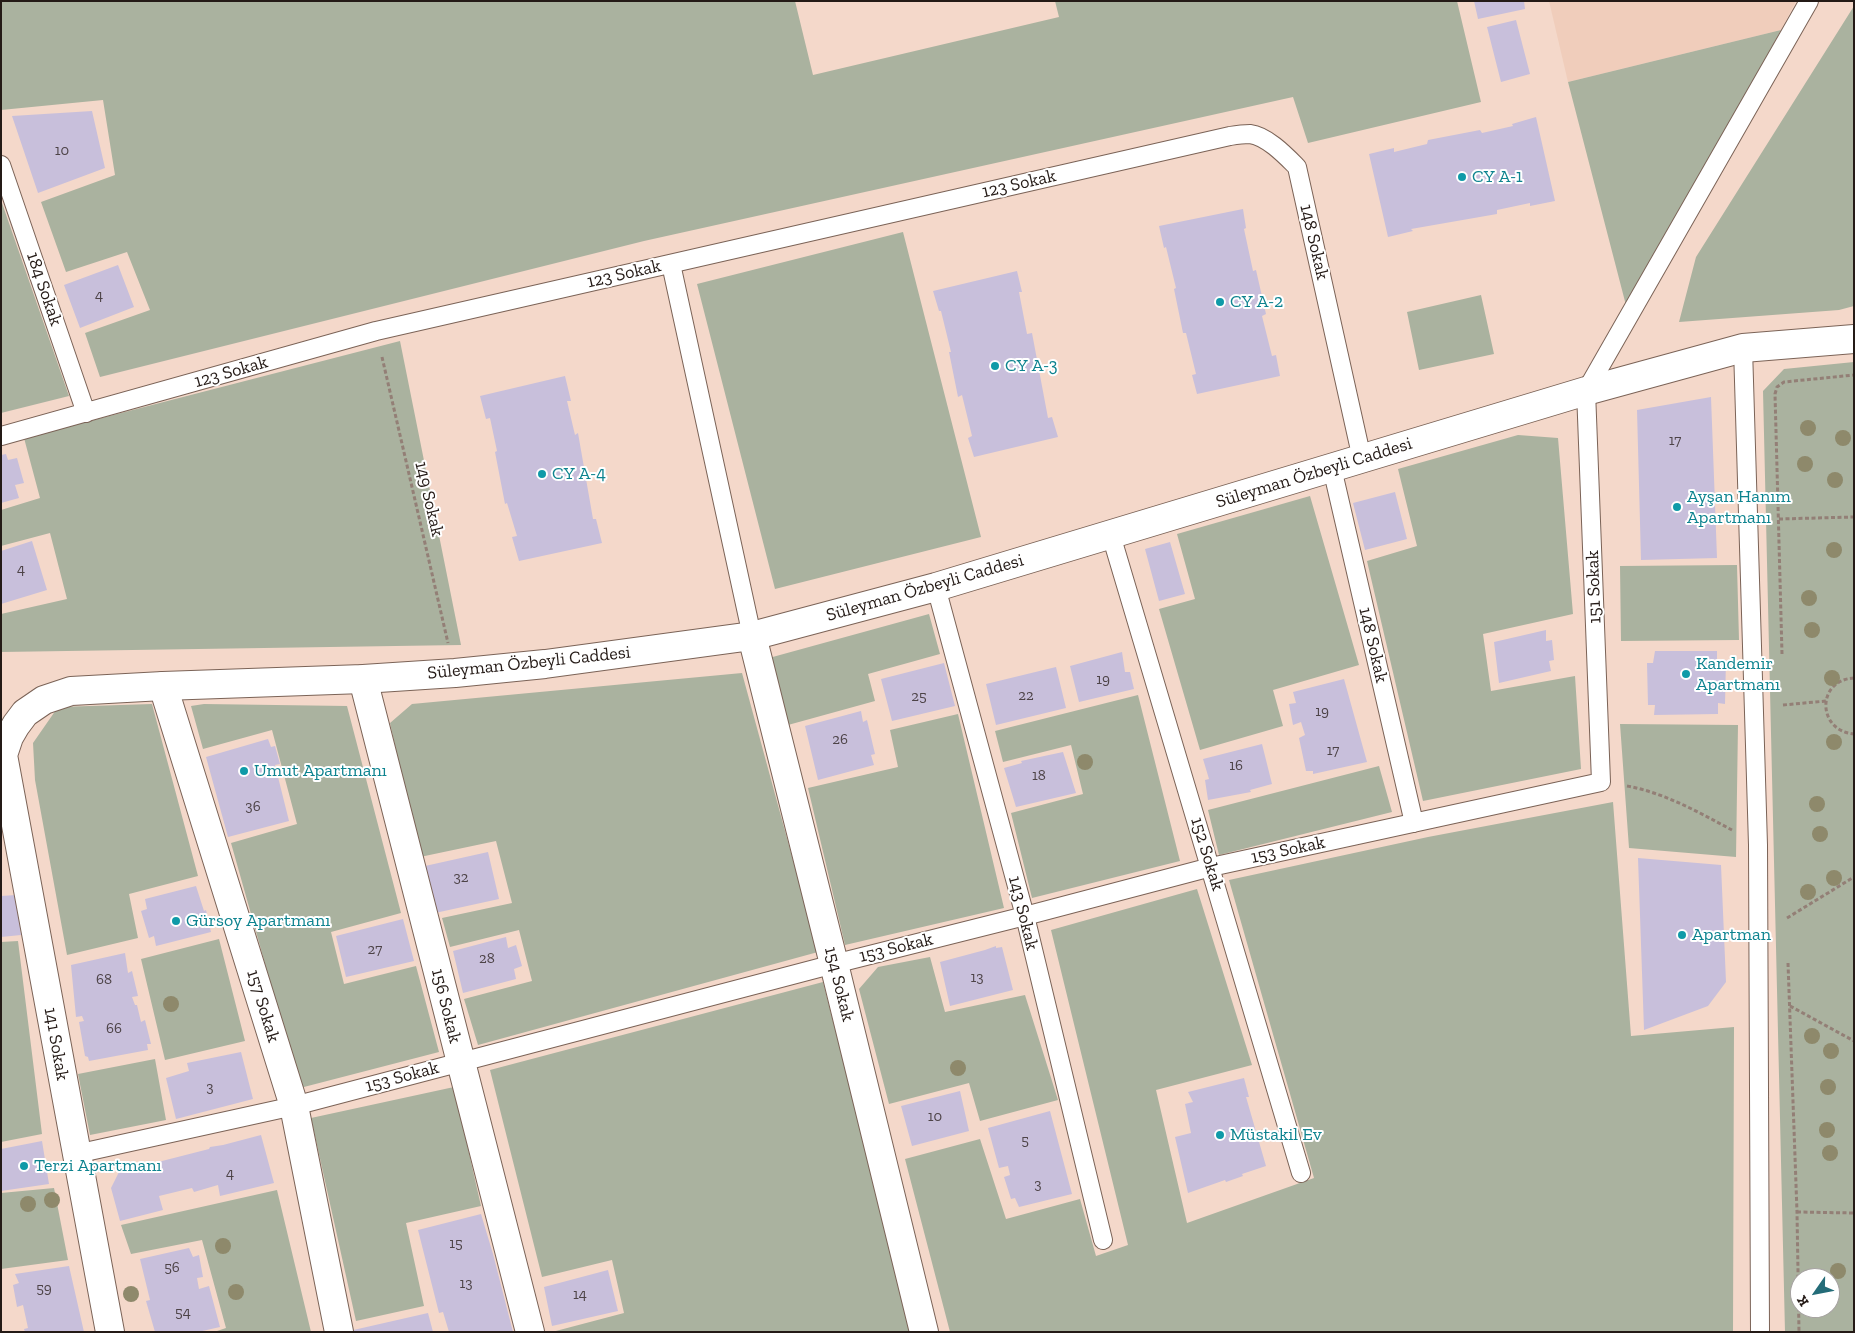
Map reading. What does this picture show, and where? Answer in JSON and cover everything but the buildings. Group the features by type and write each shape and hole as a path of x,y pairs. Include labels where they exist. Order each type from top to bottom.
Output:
{"street":[{"name":"Süleyman Özbeyli Caddesi","path":"2,752 16,725 26,713 44,700 71,691 363,679 455,673 544,664 752,636 936,587 1586,391 1743,348 1854,339"},
{"name":"154 Sokak","path":"752,636 924,1332"},
{"name":"156 Sokak","path":"363,679 530,1332"},
{"name":"157 Sokak","path":"163,686 294,1106 339,1332"},
{"name":"141 Sokak","path":"2,752 110,1332"}],"lane":[{"path":"1586,391 1809,1"},
{"name":"123 Sokak","path":"1,436 376,331 1230,136 1252,134"},
{"name":"148 Sokak","path":"1252,134 1284,152 1297,167 1362,459"},
{"name":"184 Sokak","path":"1,165 86,413"},
{"path":"671,264 752,636"},
{"path":"1743,348 1758,845 1760,1332"},
{"name":"151 Sokak","path":"1586,391 1601,782"},
{"name":"148 Sokak","path":"1332,468 1414,823"},
{"name":"152 Sokak","path":"1111,534 1302,1173"},
{"name":"143 Sokak","path":"936,587 1025,916 1103,1240"},
{"name":"153 Sokak","path":"76,1154 294,1106 1211,867 1601,782"}],"path":[{"name":"149 Sokak","path":"376,331 455,673"},
{"path":"1782,656 1775,394 1777,387 1784,382 1854,375"},
{"path":"1779,519 1854,517"},
{"path":"1854,678 1842,680 1834,685 1826,701 1826,711 1835,727 1843,732 1854,734"},
{"path":"1783,714 1783,704 1826,701"},
{"path":"1601,782 1648,790 1690,807 1758,845"},
{"path":"1787,918 1854,877"},
{"path":"1786,908 1787,928"},
{"path":"1788,957 1798,1212 1799,1332"},
{"path":"1789,1006 1854,1041"},
{"path":"1798,1212 1854,1213"}],"shaded area":[{"path":"1549,1 1796,1 1781,30 1568,82"}],"green space":[{"path":"1,1 795,1 813,75 1059,17 1055,1 1457,1 1481,102 1308,143 1293,97 644,241 100,377 85,333 150,310 127,252 66,272 41,202 115,175 103,100 1,110"},
{"path":"1854,6 1854,306 1839,310 1679,322 1696,257"},
{"path":"1781,30 1628,313 1568,82"},
{"path":"1,200 69,396 1,413"},
{"path":"903,232 981,537 775,589 697,284"},
{"path":"1481,295 1494,354 1419,370 1407,312"},
{"path":"400,341 461,645 1,652 1,614 67,599 50,533 1,546 1,510 40,498 24,438"},
{"path":"1854,362 1854,1332 1785,1332 1763,391 1784,369"},
{"path":"1518,435 1558,438 1573,614 1483,634 1491,691 1575,676 1581,769 1423,801 1367,561 1417,546 1398,469"},
{"path":"1310,496 1359,665 1273,690 1283,726 1200,750 1159,609 1195,599 1177,534"},
{"path":"1737,565 1739,640 1621,641 1620,566"},
{"path":"929,614 940,654 868,674 875,701 788,725 769,658"},
{"path":"742,673 818,952 478,1045 464,999 532,981 519,930 450,947 442,918 512,903 496,841 420,857 390,723 412,704"},
{"path":"1138,695 1180,861 1032,898 1011,813 1083,794 1071,745 1003,762 995,731"},
{"path":"152,704 198,876 129,894 138,938 67,955 35,780 33,743 58,707"},
{"path":"204,704 347,706 401,913 331,932 344,984 416,966 439,1052 300,1088 231,843 297,824 272,730 203,749 191,706"},
{"path":"958,714 1004,908 845,945 808,788 898,767 890,730"},
{"path":"1620,724 1738,725 1736,857 1629,848"},
{"path":"1379,766 1392,812 1219,855 1208,810"},
{"path":"1613,802 1631,1036 1734,1027 1733,1332 950,1332 905,1159 980,1139 1006,1219 1080,1199 1096,1256 1128,1245 1051,930 1197,889 1252,1065 1156,1090 1187,1223 1314,1178 1229,880 1428,837"},
{"path":"219,939 245,1041 165,1060 141,959"},
{"path":"18,941 42,1134 1,1142 1,942"},
{"path":"930,957 945,1012 1025,995 1058,1100 980,1121 969,1083 889,1104 859,989 878,967"},
{"path":"823,982 912,1332 552,1332 624,1313 612,1260 542,1277 490,1070"},
{"path":"155,1059 166,1120 90,1135 78,1074"},
{"path":"454,1087 481,1206 406,1223 424,1306 356,1321 311,1118"},
{"path":"54,1188 68,1260 1,1269 1,1193"},
{"path":"277,1190 311,1332 214,1332 226,1328 202,1240 131,1254 121,1225"}],"place":[{"name":"CY A-1","path":"1462,177"},
{"name":"CY A-2","path":"1220,302"},
{"name":"CY A-3","path":"995,366"},
{"name":"CY A-4","path":"542,474"},
{"name":"Ayşan Hanım Apartmanı","path":"1677,507"},
{"name":"Kandemir Apartmanı","path":"1686,674"},
{"name":"Umut Apartmanı","path":"244,771"},
{"name":"Gürsoy Apartmanı","path":"176,921"},
{"name":"Apartman","path":"1682,935"},
{"name":"Müstakil Ev","path":"1220,1135"},
{"name":"Terzi Apartmanı","path":"24,1166"}]}
